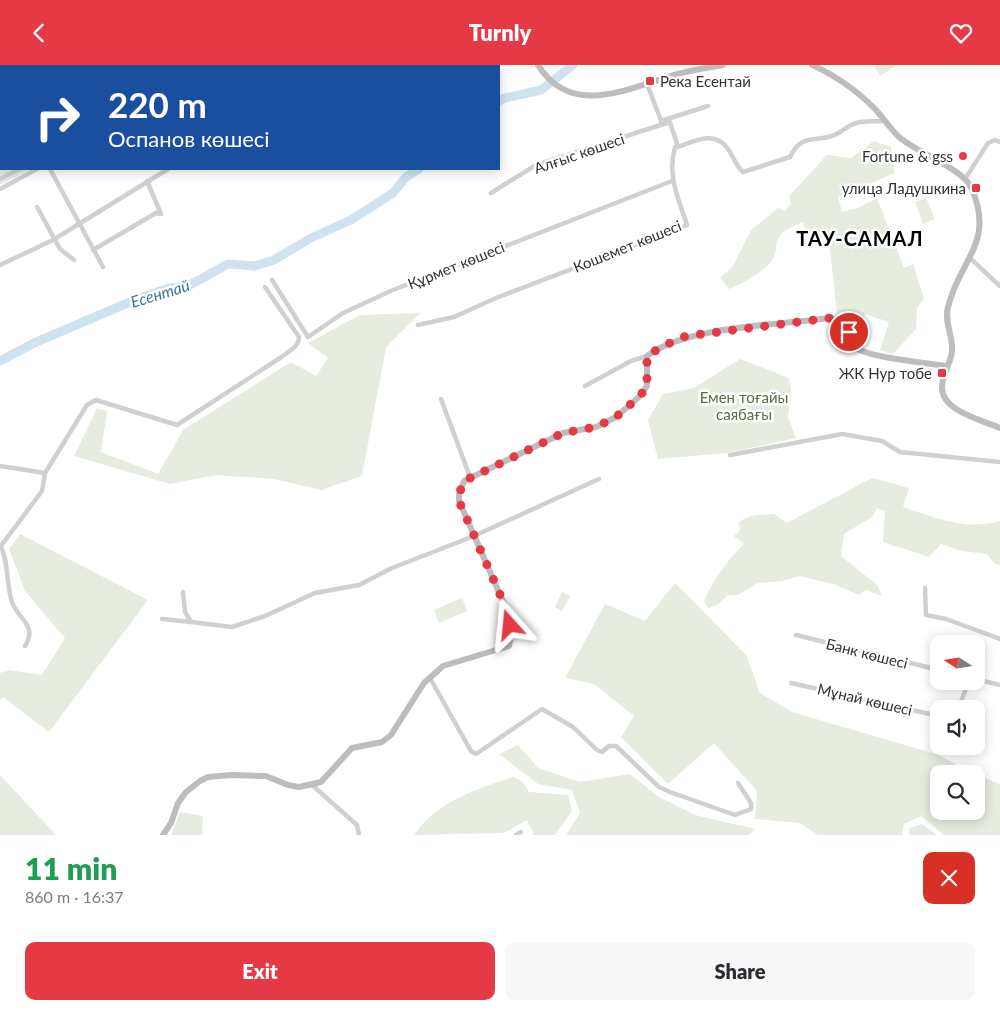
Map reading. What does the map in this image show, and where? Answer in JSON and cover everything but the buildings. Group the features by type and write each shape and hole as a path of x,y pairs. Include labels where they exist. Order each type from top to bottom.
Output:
{"street":[{"path":"538,65 557,88 569,92 597,96 648,84 682,73 724,65"},
{"path":"812,65 838,80 872,106 900,139 965,179 972,189 980,219 978,236 971,259 958,280 945,319 952,352 942,388 943,398 951,407 1000,427"},
{"path":"648,84 662,123"},
{"name":"Алғыс көшесі","path":"491,193 536,165 708,106"},
{"path":"678,147 711,137 719,139 727,147 742,172 790,157 794,149 803,141 832,136 855,123 883,121"},
{"name":"Алғыс көшесі","path":"662,123 670,122 678,147"},
{"path":"965,179 988,143 995,140 1000,142"},
{"name":"Кошемет көшесі","path":"418,325 454,317 496,297 687,225 672,181 671,167 675,147 678,147"},
{"path":"0,179 17,170"},
{"path":"0,189 35,170"},
{"path":"51,170 103,267"},
{"path":"0,265 53,240 166,170"},
{"path":"93,249 156,213 161,214 147,181"},
{"name":"Құрмет көшесі","path":"272,280 308,337 343,313 393,290 672,181"},
{"path":"37,207 53,240 60,249 74,260"},
{"path":"971,259 1000,286"},
{"path":"25,646 30,638 30,631 12,602 1,546 42,491 45,473 92,402 102,400 177,425 295,347 299,342 298,337 265,287"},
{"path":"584,386 631,361 647,356 663,346 686,336 830,318 837,319 847,329 853,345 859,350 900,360 947,366"},
{"path":"163,835 171,823 178,803 186,792 208,777 226,775 266,776 288,785 299,787 321,782 352,748 382,742 391,735 411,701 443,666 453,661 498,651 509,646 511,634 509,615 459,501 459,494 464,481 563,433 596,427 616,417 640,396 647,386 647,356"},
{"path":"441,399 470,477"},
{"path":"730,455 842,434 882,441 900,452 1000,462"},
{"path":"0,466 45,473"},
{"path":"162,619 232,627 265,616 314,593 359,585 392,568 474,536 599,479"},
{"path":"925,588 926,615 946,619 1000,639"},
{"path":"183,592 185,612 191,622"},
{"name":"Банк көшесі","path":"796,635 930,668"},
{"path":"430,678 471,751 476,754 542,709 573,727 597,750 602,752 609,746 616,746 659,787 670,792 735,815 745,813 750,809 751,803 738,783"},
{"path":"985,681 1000,685"},
{"name":"Мұнай көшесі","path":"791,683 930,714"},
{"path":"312,785 357,825 359,835"}],"green space":[{"path":"874,65 897,65 880,76"},
{"path":"874,141 891,147 895,173 838,197 842,212 858,208 877,198 904,268 913,264 924,299 917,308 916,329 893,354 880,350 889,322 865,314 860,328 837,314 829,240 807,234 803,222 783,232 777,241 776,252 769,264 756,275 729,289 720,278 733,266 751,230 778,208 784,211 791,204 789,196 827,155 851,158"},
{"path":"0,170 28,170 0,185"},
{"path":"926,198 935,219 923,224 915,202"},
{"path":"420,313 386,347 362,476 321,490 274,479 216,475 170,484 74,456 97,408 107,411 101,452 158,474 183,430 291,362 316,376 328,358 308,343 360,315"},
{"name":"Емен тоғайы саябағы","path":"740,359 789,378 791,390 788,417 796,438 727,453 658,459 648,420 663,394 694,388"},
{"path":"872,478 909,488 903,507 963,524 975,525 1000,521 1000,565 995,564 987,554 962,551 941,544 929,557 883,542 885,511 877,508 872,517 844,534 841,556 877,585 882,596 866,590 858,595 836,585 800,576 782,581 758,583 738,595 728,595 718,604 708,608 704,601 712,585 727,563 744,544 734,536 740,530 738,522 751,516 774,514 787,523"},
{"path":"20,534 148,600 49,732 3,697 0,700 0,673 9,670 42,675 65,638 25,591 9,549"},
{"path":"675,583 746,655 760,693 792,712 930,752 930,755 939,755 957,765 930,765 930,820 985,820 985,778 1000,784 1000,835 944,835 921,816 904,824 902,835 818,835 800,823 755,819 757,791 714,743 668,784 621,737 634,716 594,684 565,678 605,604 645,621"},
{"path":"562,592 570,596 562,611 555,607"},
{"path":"462,598 467,611 439,623 434,610"},
{"path":"518,745 538,768 580,782 630,774 659,797 695,815 755,829 749,835 566,835 580,813 572,790 538,784 499,754"},
{"path":"0,775 56,835 0,835"},
{"path":"513,777 522,781 529,792 568,795 572,811 555,835 532,835 533,832 527,820 504,833 414,835 423,824 446,805 485,786"},
{"path":"180,812 203,816 202,835 171,835"},
{"path":"922,824 937,835 909,835 909,828"}],"waterway":[{"name":"Есентай","path":"500,100 541,90 573,65"},
{"name":"Есентай","path":"0,361 34,343 137,299 169,288 188,286 228,264 255,266 274,260 311,238 351,220 393,193 406,177 417,170"}],"place":[{"name":"Река Есентай","path":"650,81"},
{"name":"Fortune & gss","path":"963,156"},
{"name":"улица Ладушкина","path":"976,188"},
{"name":"ЖК Нур тобе","path":"942,373"}],"district":[{"name":"ТАУ-САМАЛ","path":"860,238"}],"route":[{"path":"510,625 509,615 459,501 459,494 464,481 563,433 596,427 616,417 640,396 647,386 647,356 677,339 686,336 830,318 837,319 849,332"}]}
